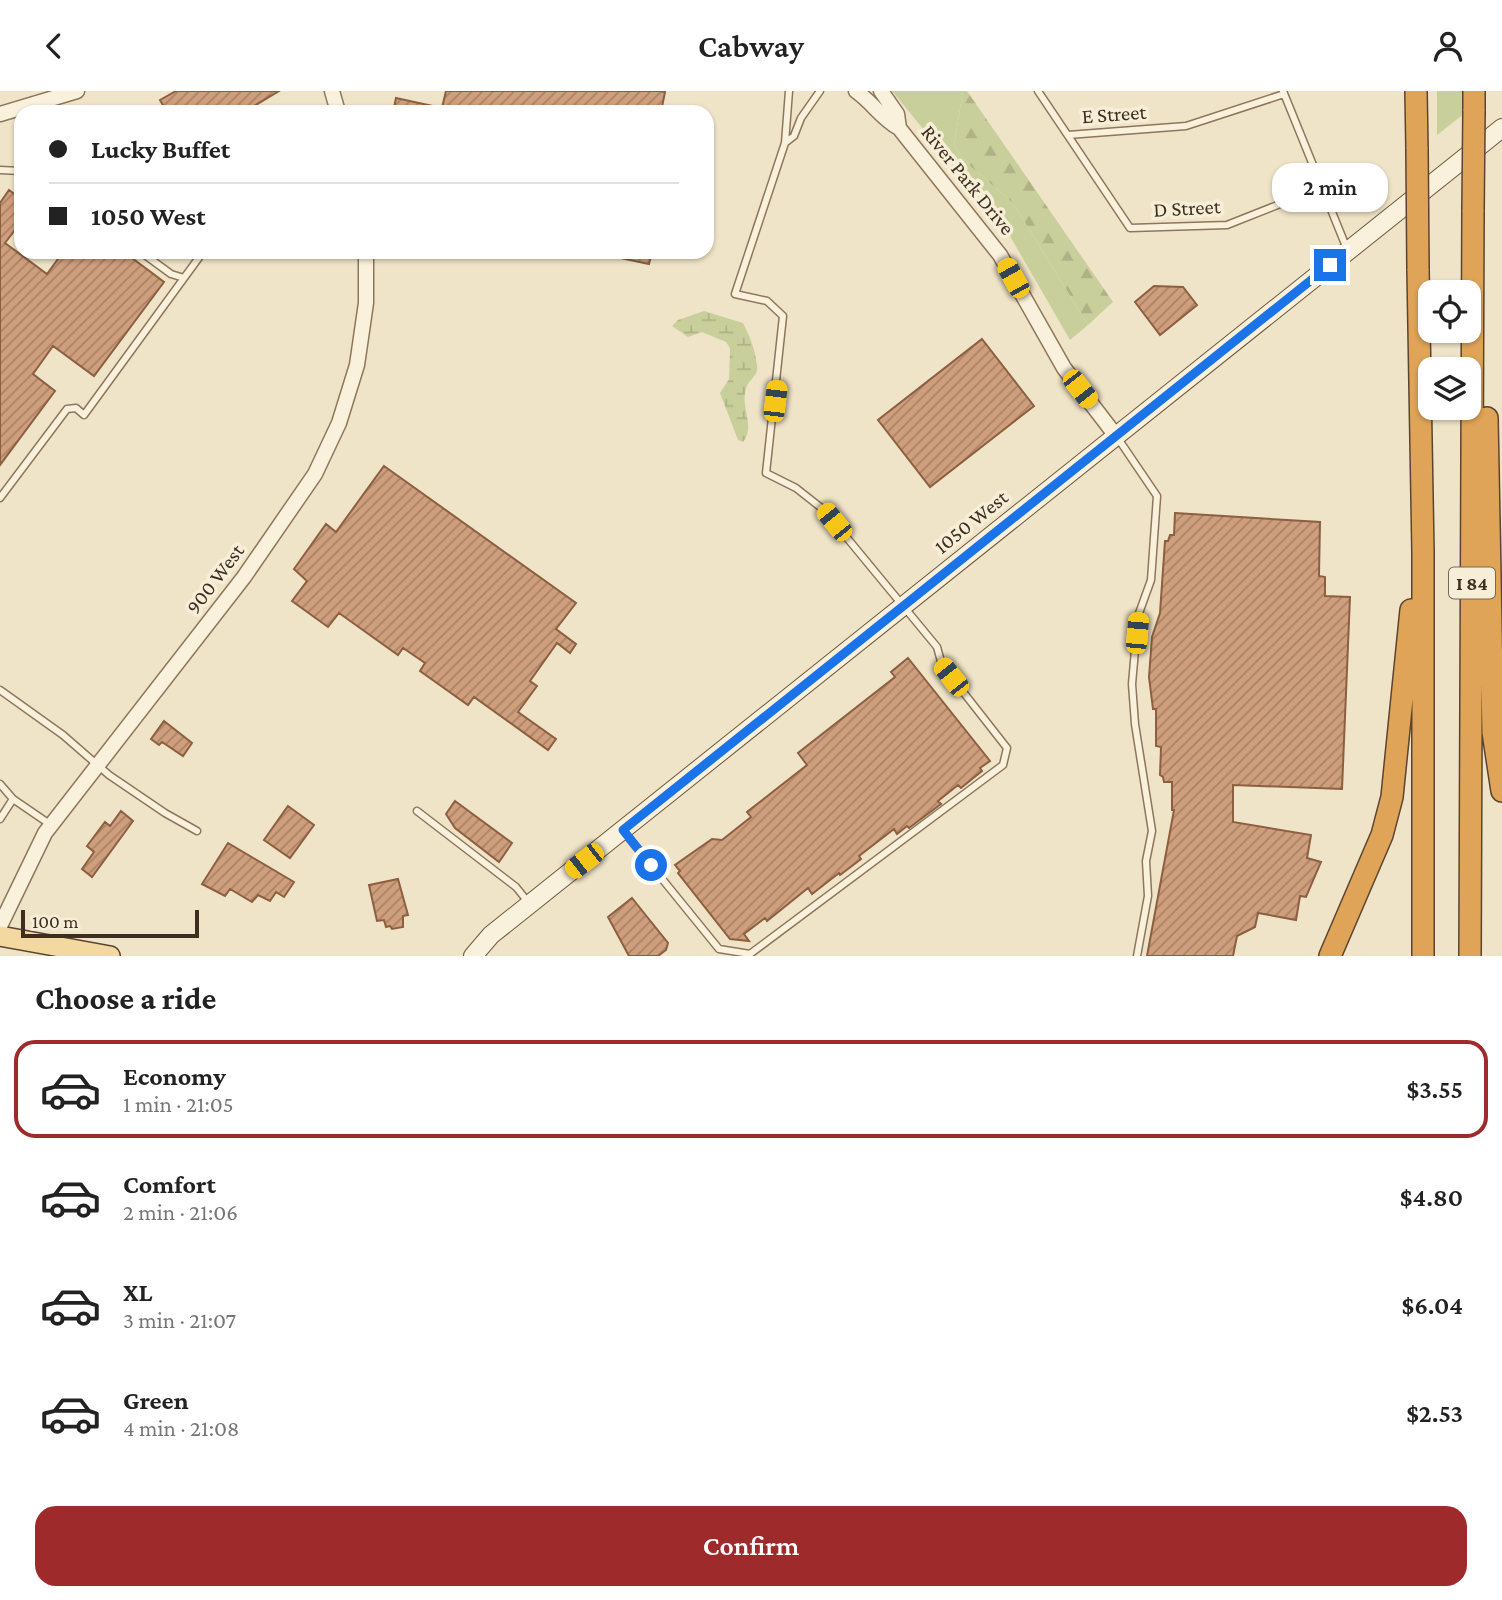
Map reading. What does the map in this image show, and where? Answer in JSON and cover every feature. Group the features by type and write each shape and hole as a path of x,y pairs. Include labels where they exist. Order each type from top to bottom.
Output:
{"highway":[{"name":"I 84","path":"1416,91 1423,553 1423,956"},
{"name":"I 84","path":"1470,956 1474,101"},
{"path":"1474,210 1483,270 1493,732 1502,790"},
{"path":"1331,956 1382,835 1392,797 1411,609 1423,553"},
{"path":"1336,956 1344,928"}],"main road":[{"name":"1050 West","path":"473,956 487,939 530,904 1502,128"},
{"path":"0,936 110,956"}],"street":[{"path":"30,105 77,91"},
{"name":"River Park Drive","path":"856,91 871,102 888,122 899,128 1000,255 1064,368 1116,436"},
{"name":"River Park Drive","path":"881,91 897,114 899,128"},
{"name":"900 West","path":"0,926 36,848 51,825 244,577 296,504 320,464 339,423 357,365 366,303 366,259"}],"lane":[{"path":"623,830 719,949 750,954 1003,765 1007,748 942,665 937,647 824,510 796,488 766,473 783,316 767,302 735,294 785,143 789,91"},
{"path":"785,143 794,136 800,118 820,91"},
{"path":"1038,91 1068,135"},
{"path":"1284,92 1347,251"},
{"name":"E Street","path":"1068,135 1186,126 1284,92"},
{"name":"D Street","path":"1068,135 1130,228 1227,225 1323,187"},
{"path":"151,259 171,274 184,278"},
{"path":"0,498 67,409 76,408 84,415 199,259"},
{"path":"1116,436 1157,496 1151,580 1138,616 1132,684 1135,724 1152,831 1146,861 1148,896 1137,956"},
{"path":"0,690 165,813 197,831"},
{"path":"0,784 13,799 51,825"},
{"path":"0,819 13,799"},
{"path":"417,811 516,887 530,904"}],"green space":[{"path":"892,91 963,91 954,145 969,165 1013,203 1088,325 1070,340 1007,231"},
{"path":"963,91 967,91 1113,302 1088,325 1013,203 969,165 954,145"},
{"path":"1437,91 1464,91 1464,114 1437,135"},
{"path":"704,311 743,323 754,349 757,369 746,389 748,430 743,442 738,440 720,393 729,379 730,348 726,342 702,332 688,337 672,326 678,320"}],"building":[{"path":"176,91 279,91 256,105 163,105 160,100"},
{"path":"446,91 665,92 662,105 443,105"},
{"path":"396,98 428,105 394,105"},
{"path":"9,190 14,194 14,231 5,243 14,250 14,259 27,259 47,274 58,259 133,259 164,282 94,376 53,346 33,374 55,391 0,465 0,203"},
{"path":"625,259 650,259 649,264"},
{"path":"1154,286 1183,287 1197,305 1160,335 1135,302"},
{"path":"982,339 1034,406 930,487 878,420"},
{"path":"384,466 576,603 556,629 576,644 570,653 557,643 530,681 537,686 518,712 556,739 548,750 474,697 468,705 420,671 425,663 403,648 398,655 339,613 328,627 292,601 307,581 294,569 326,524 336,532"},
{"path":"1175,513 1320,522 1319,576 1325,577 1325,596 1350,597 1342,789 1233,785 1233,822 1311,835 1307,858 1321,862 1306,897 1300,896 1296,920 1258,913 1255,927 1237,936 1233,956 1147,956 1174,810 1172,782 1164,782 1160,775 1161,747 1156,746 1156,709 1153,709 1149,677 1152,637 1160,613 1165,541 1168,541 1170,535 1174,535"},
{"path":"908,658 990,761 980,768 982,771 961,788 958,785 938,801 941,804 909,828 907,826 897,834 894,829 859,856 861,859 840,875 839,873 812,894 808,888 767,921 765,918 744,934 749,941 730,939 678,873 680,871 675,865 712,839 722,840 751,817 747,812 807,765 798,753 895,677 891,672"},
{"path":"164,721 192,743 183,756 162,742 159,745 151,739"},
{"path":"455,801 512,843 499,862 455,828 446,814"},
{"path":"288,806 314,825 290,858 264,840"},
{"path":"121,811 133,821 92,877 82,869 94,852 87,846 105,822 110,826"},
{"path":"228,843 294,882 284,897 276,892 270,901 258,895 252,902 230,889 225,896 202,884"},
{"path":"398,879 408,915 403,916 403,927 392,929 390,926 386,927 384,920 377,921 369,885"},
{"path":"632,898 668,943 666,950 658,956 629,956 608,917"}],"route":[{"path":"651,865 623,830 1330,265"}]}
